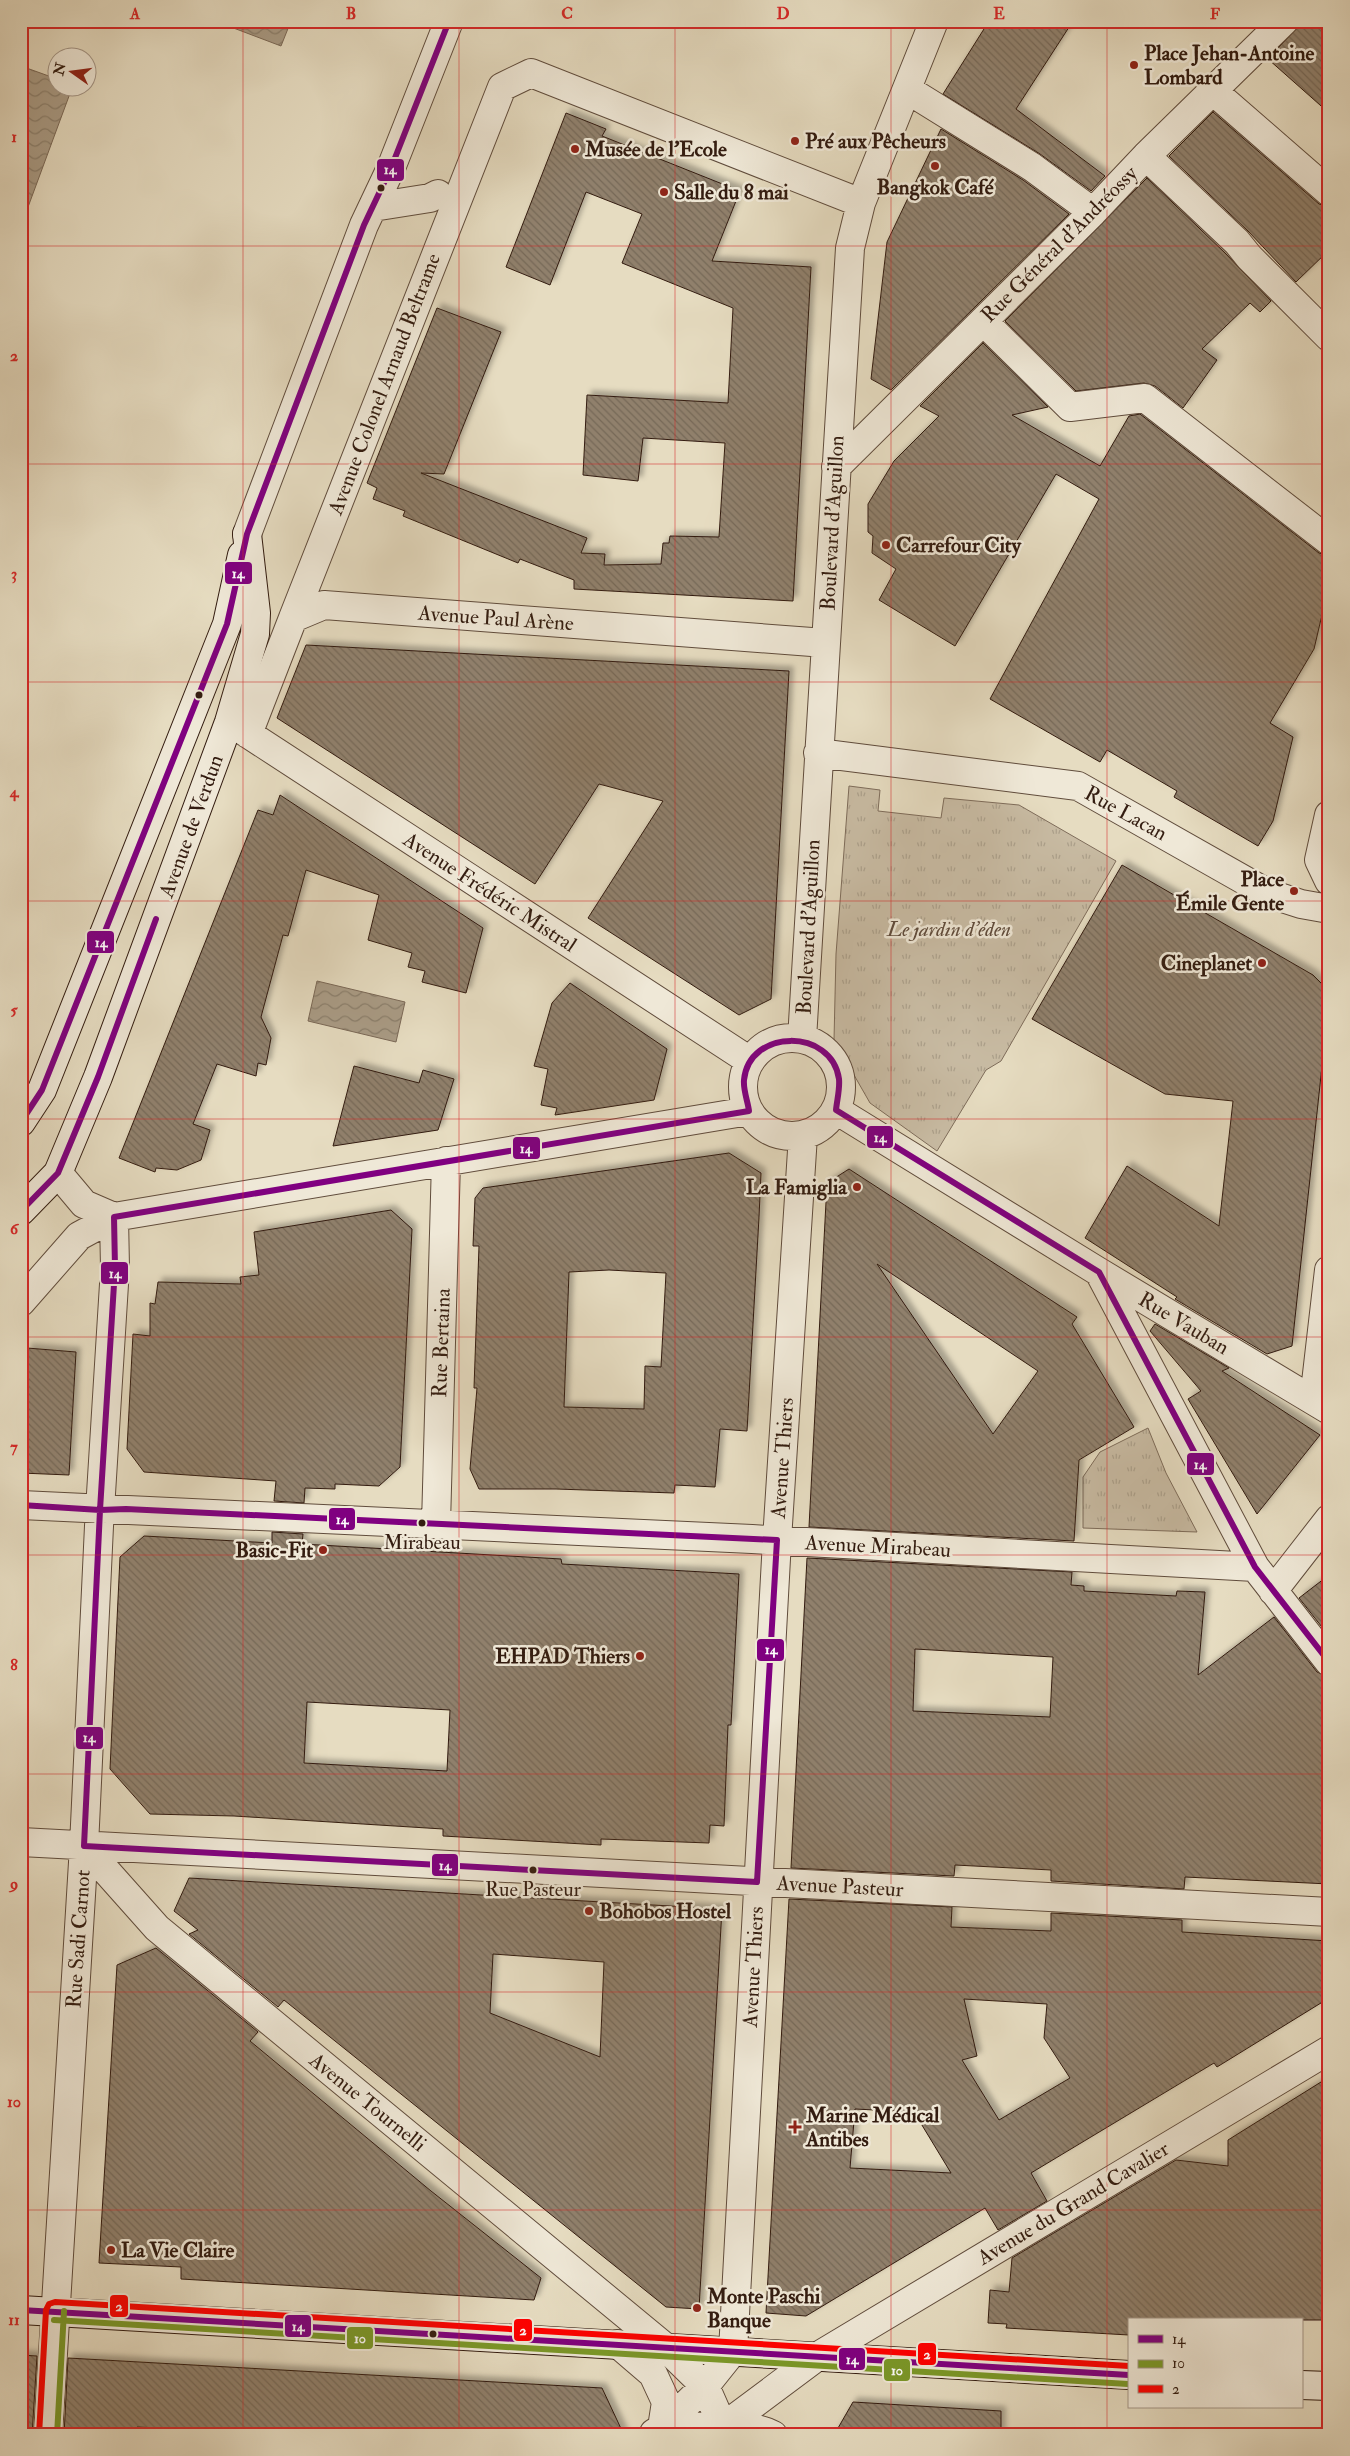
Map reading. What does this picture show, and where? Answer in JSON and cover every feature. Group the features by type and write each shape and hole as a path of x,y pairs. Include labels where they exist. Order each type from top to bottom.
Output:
{"street":[{"name":"Avenue de Verdun","path":"21,1122 42,1090 227,624 247,534 364,225 449,21"},
{"name":"Boulevard d'Aguillon","path":"802,1039 850,248 861,203 908,90 934,21"},
{"name":"Rue Général d'Andréossy","path":"836,467 1281,22"},
{"name":"Avenue Colonel Arnaud Beltrame","path":"293,618 502,87 531,73 861,203"},
{"path":"908,90 1032,167 1093,212"},
{"path":"1213,91 1329,192"},
{"path":"1146,156 1237,242 1249,257 1329,337"},
{"path":"373,207 430,198 438,194"},
{"path":"983,321 1070,407 1145,398 1329,541"},
{"name":"Avenue de Verdun","path":"21,1211 58,1173 239,728 255,634 256,613 247,534"},
{"name":"Avenue Paul Arène","path":"293,618 324,605 825,643"},
{"path":"239,728 293,618"},
{"name":"Avenue Frédéric Mistral","path":"239,728 750,1061"},
{"name":"Rue Lacan","path":"818,754 1078,786 1267,893 1301,904 1329,909"},
{"path":"1329,815 1319,860 1329,881"},
{"path":"788,1038 802,1039 818,1045 830,1056 839,1075 841,1093 836,1110 819,1128 803,1135 791,1136 774,1133 760,1125 749,1112 743,1094 743,1077 750,1061 757,1052 772,1042 788,1038"},
{"name":"Rue Vauban","path":"836,1110 1099,1272 1322,1405"},
{"path":"21,1302 79,1236 114,1217 749,1112"},
{"name":"Avenue Thiers","path":"733,2351 757,1882 803,1135"},
{"name":"Rue Bertaina","path":"436,1524 446,1161"},
{"path":"58,1173 84,1204 114,1217"},
{"name":"Rue Sadi Carnot","path":"48,2435 84,1846 115,1268 114,1217"},
{"path":"1322,1405 1329,1270"},
{"path":"1099,1272 1255,1568 1329,1662"},
{"name":"Avenue Mirabeau","path":"21,1505 777,1540 1255,1568"},
{"path":"1273,1591 1329,1519"},
{"name":"Avenue Pasteur","path":"21,1842 1329,1912"},
{"name":"Avenue Tournelli","path":"84,1846 157,1928 665,2347 704,2386"},
{"name":"Avenue du Grand Cavalier","path":"722,2431 818,2356 1329,2050"},
{"path":"21,2310 55,2310 1128,2375"},
{"path":"618,2344 653,2374 666,2402 656,2431"},
{"path":"656,2431 704,2386 733,2351"},
{"path":"1302,2385 1329,2386"},
{"path":"704,2386 722,2431"},
{"path":"656,2431 762,2429 773,2435"}],"green space":[{"name":"Le jardin d'éden","path":"849,786 880,790 878,811 941,818 944,798 1019,805 1116,861 1001,1061 986,1070 937,1151 870,1103 834,1040 836,954"},
{"path":"1148,1428 1166,1473 1197,1532 1083,1528 1083,1477 1100,1452"}],"water":[{"path":"215,21 291,21 281,46"},
{"path":"21,66 48,76 48,98 68,98 21,226"},
{"path":"317,981 405,1002 396,1042 308,1021"}],"building":[{"path":"989,21 1073,21 1016,109 1105,176 1091,191 1040,154 943,94"},
{"path":"1303,21 1329,21 1329,113 1268,59"},
{"path":"1213,112 1319,204 1329,207 1329,250 1296,282 1248,231 1169,156"},
{"path":"566,113 606,129 602,136 740,191 712,261 811,267 793,601 574,589 574,580 520,559 518,563 403,516 405,511 373,499 377,488 367,483 437,308 501,332 444,474 421,473 587,538 581,553 605,554 604,565 661,564 663,543 669,543 670,536 719,537 725,443 643,438 638,481 583,475 587,395 728,403 733,308 622,263 642,214 586,192 550,285 506,267"},
{"path":"941,129 1023,180 1069,214 891,390 871,379 887,242"},
{"path":"1147,178 1225,253 1271,301 1260,312 1250,303 1202,349 1217,360 1183,408 1155,386 1144,383 1076,391 1005,321"},
{"path":"983,343 1048,407 1012,415 1100,466 1129,416 1140,414 1319,553 1329,556 1329,585 1314,649 1270,723 1293,737 1273,821 1258,846 1174,797 1177,791 1107,750 1100,762 990,699 1099,499 1056,474 955,646 879,600 896,569 872,553 873,536 868,532 868,504 894,461 939,416 920,406"},
{"path":"306,645 789,671 771,999 739,1015 588,918 663,801 599,784 535,884 277,718"},
{"path":"280,795 483,928 466,993 422,982 425,971 408,967 412,953 368,940 379,895 306,870 288,936 283,935 261,1017 271,1038 266,1065 258,1063 256,1076 217,1064 193,1124 210,1130 201,1160 177,1170 156,1168 155,1172 119,1158 258,810 273,815"},
{"path":"1122,865 1313,975 1324,986 1329,1001 1292,1346 1267,1354 1175,1299 1177,1297 1085,1238 1127,1166 1219,1226 1233,1101 1165,1094 1032,1019"},
{"path":"570,983 667,1049 654,1100 555,1115 557,1108 541,1105 548,1069 534,1066 552,1003"},
{"path":"354,1066 419,1083 423,1070 454,1079 438,1130 333,1146"},
{"path":"729,1153 761,1173 747,1431 720,1429 715,1487 675,1485 674,1493 556,1489 479,1489 470,1469 477,1388 474,1388 479,1246 473,1246 475,1198 483,1188","holes":["609,1270 666,1273 661,1367 645,1366 644,1409 564,1407 569,1272"]},
{"path":"849,1169 1077,1317 1072,1324 1134,1427 1079,1460 1074,1541 809,1527 827,1183","holes":["877,1264 1038,1371 993,1434"]},
{"path":"391,1210 412,1229 400,1467 379,1486 335,1484 335,1489 305,1488 304,1503 274,1501 276,1481 144,1472 127,1449 133,1334 150,1336 150,1303 155,1304 158,1282 241,1284 240,1277 259,1275 254,1232"},
{"path":"1155,1324 1229,1368 1222,1371 1320,1435 1257,1514 1188,1399 1201,1391 1150,1331"},
{"path":"27,1348 76,1352 69,1475 21,1473 21,1400 24,1400"},
{"path":"272,1532 303,1534 302,1544 561,1559 562,1564 739,1574 731,1725 728,1725 724,1826 710,1825 709,1843 601,1839 601,1845 443,1836 443,1829 234,1816 150,1814 110,1769 120,1557 144,1536 272,1543","holes":["307,1702 450,1710 447,1771 304,1763"]},
{"path":"807,1558 1072,1572 1071,1585 1084,1586 1084,1591 1176,1596 1177,1591 1205,1592 1198,1675 1274,1617 1317,1672 1329,1677 1329,1884 1185,1877 1184,1889 1051,1881 1051,1870 955,1865 954,1876 791,1868","holes":["915,1649 1053,1657 1050,1717 913,1711"]},
{"path":"1329,1575 1329,1636 1299,1598"},
{"path":"189,1878 722,1909 699,2309 666,2307 284,2000 278,2007 189,1934 198,1930 174,1911","holes":["493,1954 604,1962 600,2057 490,2013"]},
{"path":"789,1899 952,1907 951,1927 1051,1931 1051,1913 1182,1920 1182,1932 1329,1941 1329,1998 1217,2067 1214,2063 1031,2173 1047,2201 998,2230 985,2208 806,2316 766,2313","holes":["964,1999 1047,2004 1044,2038 1070,2078 999,2120 962,2060 977,2056","855,2109 914,2112 951,2173 850,2168"]},
{"path":"156,1948 258,2032 250,2041 431,2191 541,2278 534,2300 181,2279 181,2267 99,2263 117,1965"},
{"path":"1329,2077 1329,2320 1302,2320 1302,2318 1128,2318 1128,2335 1006,2328 1007,2324 988,2323 990,2290 1009,2292 1012,2258 1176,2160 1228,2166 1228,2140"},
{"path":"21,2355 37,2356 32,2435 21,2435"},
{"path":"68,2358 602,2388 624,2435 223,2435 223,2431 137,2427 138,2435 64,2435"},
{"path":"853,2402 1001,2411 1001,2435 834,2435"}],"transit line":[{"name":"14","path":"21,1122 42,1090 227,624 247,534 364,225 391,168 449,21"},
{"name":"14","path":"21,1211 58,1173 98,1077 156,919"},
{"name":"14","path":"100,1510 115,1268 114,1217 749,1111 744,1084 749,1063 760,1051 774,1043 791,1041 807,1043 822,1050 833,1062 839,1079 836,1110 1099,1272 1255,1567 1329,1662"},
{"name":"14","path":"21,1505 100,1510"},
{"name":"14","path":"126,1509 777,1540 757,1882 84,1846 100,1510 126,1509"},
{"name":"2","path":"39,2435 46,2310 49,2304 55,2302 1128,2366"},
{"name":"14","path":"21,2310 1128,2375"},
{"name":"10","path":"57,2435 64,2311"},
{"name":"10","path":"54,2320 1128,2384"}],"place":[{"name":"Place Jehan-Antoine Lombard","path":"1134,65"},
{"name":"Pré aux Pêcheurs","path":"795,141"},
{"name":"Musée de l'Ecole","path":"575,149"},
{"name":"Bangkok Café","path":"935,166"},
{"name":"Salle du 8 mai","path":"664,192"},
{"name":"Carrefour City","path":"886,545"},
{"name":"Place Émile Gente","path":"1294,891"},
{"name":"Cineplanet","path":"1262,963"},
{"name":"La Famiglia","path":"857,1187"},
{"name":"Mirabeau","path":"422,1523"},
{"name":"Basic-Fit","path":"323,1550"},
{"name":"EHPAD Thiers","path":"640,1656"},
{"name":"Rue Pasteur","path":"533,1870"},
{"name":"Bohobos Hostel","path":"589,1911"},
{"name":"Marine Médical Antibes","path":"795,2127"},
{"name":"La Vie Claire","path":"111,2250"},
{"name":"Monte Paschi Banque","path":"697,2308"}]}
